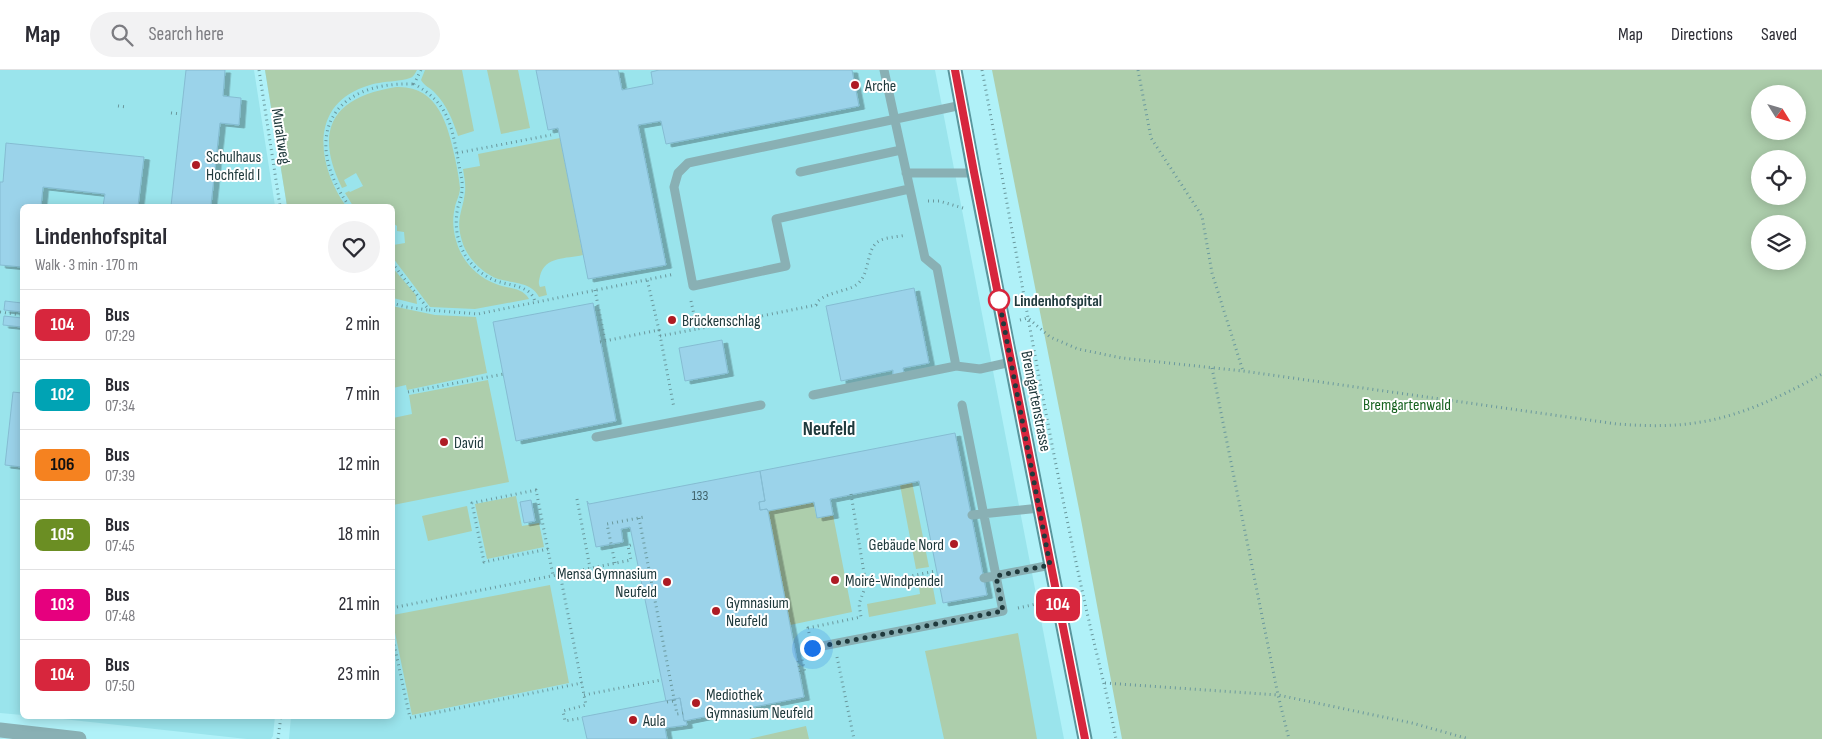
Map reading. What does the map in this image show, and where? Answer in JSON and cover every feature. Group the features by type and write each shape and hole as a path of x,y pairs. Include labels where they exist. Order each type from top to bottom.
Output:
{"main road":[{"name":"Bremgartenstrasse","path":"956,70 974,172 1085,739"}],"street":[{"path":"0,730 80,739"}],"lane":[{"path":"884,70 925,258 937,268 956,366"},
{"path":"909,189 776,219 786,266 693,286 674,187 678,173 688,163 962,105"},
{"path":"800,172 901,150"},
{"path":"906,173 974,172"},
{"path":"813,394 956,366 980,369 1011,362"},
{"path":"596,437 761,405"},
{"path":"812,648 1003,611 962,405"},
{"path":"972,515 1040,508"},
{"path":"984,578 1050,565"}],"path":[{"name":"Muraltweg","path":"260,70 280,204"},
{"path":"414,84 421,70"},
{"path":"982,70 1028,318 1084,599 1105,682 1116,739"},
{"path":"1138,70 1151,138 1202,216 1212,272 1243,371"},
{"path":"348,204 328,163 326,143 329,123 339,108 357,94 389,85 414,84 433,96 453,131 462,189 457,210 456,231 462,250 470,262 482,273 495,281 525,289 533,296 535,302"},
{"path":"118,106 127,107"},
{"path":"171,113 181,114"},
{"path":"456,153 551,135"},
{"path":"912,204 931,200 964,209"},
{"path":"660,336 816,305 822,297 846,291 858,284 864,276 872,249 878,242 903,236"},
{"path":"395,267 429,310"},
{"path":"395,304 429,310 478,314 690,271"},
{"path":"647,280 659,330 676,422"},
{"path":"693,286 690,299 697,330"},
{"path":"595,290 606,341"},
{"path":"0,312 20,315"},
{"path":"1028,318 1050,337 1078,349 1122,358 1243,371 1617,424 1649,426 1702,422 1728,416 1795,389 1822,374"},
{"path":"600,342 659,330"},
{"path":"1212,368 1278,695 1289,739"},
{"path":"408,392 504,374"},
{"path":"548,549 484,562 472,503 536,490 548,549 553,575"},
{"path":"812,648 808,628 861,617 859,604 866,585 851,494"},
{"path":"577,498 590,568"},
{"path":"615,563 607,524 644,516"},
{"path":"638,518 677,714 683,713"},
{"path":"395,607 631,560 628,546 633,544"},
{"path":"866,585 936,571"},
{"path":"560,574 586,705 563,711 565,721 582,718"},
{"path":"1003,611 1042,603"},
{"path":"835,644 854,739"},
{"path":"395,649 410,718 582,684"},
{"path":"584,695 661,680"},
{"path":"1105,682 1278,695 1412,723 1468,739"},
{"path":"667,702 675,701"},
{"path":"278,739 280,719"}],"shaded area":[{"path":"0,70 254,70 275,204 20,204 20,715 0,713"},
{"path":"265,70 935,70 1064,739 289,739 291,719 395,719 395,204 287,204"},
{"path":"63,719 275,719 271,739 247,739"}],"green space":[{"path":"265,70 417,70 408,79 364,87 346,96 334,109 326,123 324,139 325,156 329,174 336,191 345,204 287,204"},
{"path":"425,70 462,70 474,131 458,136 452,119 443,103 421,80"},
{"path":"487,70 518,70 530,128 501,134"},
{"name":"Bremgartenwald","path":"992,70 1822,70 1822,739 1122,739 1079,509"},
{"path":"396,87 410,88 422,93 439,109 449,133 460,188 453,219 457,243 462,255 472,269 481,276 501,286 519,290 529,299 475,309 430,307 395,261 395,245 405,243 404,232 397,231 395,224 395,204 352,204 345,193 363,186 356,173 344,180 347,186 342,188 333,167 329,149 330,133 334,119 344,108 357,99 374,92"},
{"path":"560,138 583,255 557,260 546,265 540,276 539,283 540,287 545,286 547,295 539,297 532,288 498,279 486,273 467,253 459,227 465,189 463,169 480,166 478,154"},
{"path":"395,270 416,295 417,304 395,298"},
{"path":"395,307 435,315 476,317 487,373 407,390 406,385 395,388"},
{"path":"488,380 509,482 395,505 395,418 412,414 409,395"},
{"path":"912,482 929,567 916,569 900,485"},
{"path":"516,496 522,526 539,523 544,547 487,559 475,504"},
{"path":"813,502 817,518 833,515 852,612 790,625 768,511"},
{"path":"467,506 472,531 428,541 422,516"},
{"path":"931,577 936,604 869,617 867,604 920,594 918,580"},
{"path":"550,585 569,683 412,715 395,633 395,615"},
{"path":"1018,633 1037,739 944,739 925,651"},
{"path":"806,726 809,739 749,739"}],"building":[{"name":"Schulhaus Hochfeld I","path":"186,70 225,70 223,96 241,98 239,125 220,123 211,204 171,204"},
{"path":"536,70 618,70 622,90 653,84 651,72 659,70 852,70 859,106 666,144 661,121 638,125 666,265 588,279 558,128 548,130"},
{"path":"6,143 144,157 138,204 103,204 105,194 43,187 41,204 20,204 20,267 0,265 0,182 3,182"},
{"path":"914,288 929,363 903,368 904,373 893,375 893,370 841,381 826,306"},
{"path":"5,301 20,303 20,312 4,310"},
{"path":"593,303 616,421 516,441 493,322"},
{"path":"4,316 20,318 20,327 3,325"},
{"path":"722,340 728,373 685,381 679,348"},
{"path":"13,392 20,393 20,467 5,465"},
{"name":"Gebäude Nord","path":"955,433 987,595 943,603 919,481 830,499 833,515 817,518 814,502 768,511 767,509 760,510 759,502 765,501 760,471"},
{"path":"760,471 765,501 759,502 760,510 767,509 768,511 804,697 684,721 680,698 666,701 630,527 621,529 623,542 596,547 587,501 589,504"},
{"path":"531,500 535,521 524,523 520,502"},
{"name":"Aula","path":"680,698 684,721 686,721 687,725 665,728 667,739 587,739 582,717"}],"bus line":[{"name":"104","path":"955,70 1085,739"}],"place":[{"name":"Arche","path":"855,85"},
{"name":"Schulhaus Hochfeld I","path":"196,165"},
{"name":"Lindenhofspital","path":"999,300"},
{"name":"Brückenschlag","path":"672,320"},
{"name":"David","path":"444,442"},
{"name":"Gebäude Nord","path":"954,544"},
{"name":"Moiré-Windpendel","path":"835,580"},
{"name":"Mensa Gymnasium Neufeld","path":"667,582"},
{"name":"Gymnasium Neufeld","path":"716,611"},
{"name":"Mediothek Gymnasium Neufeld","path":"696,703"},
{"name":"Aula","path":"633,720"}],"district":[{"name":"Neufeld","path":"829,428"}],"route":[{"path":"812,648 1003,611 996,576 1050,565 999,300"}]}
